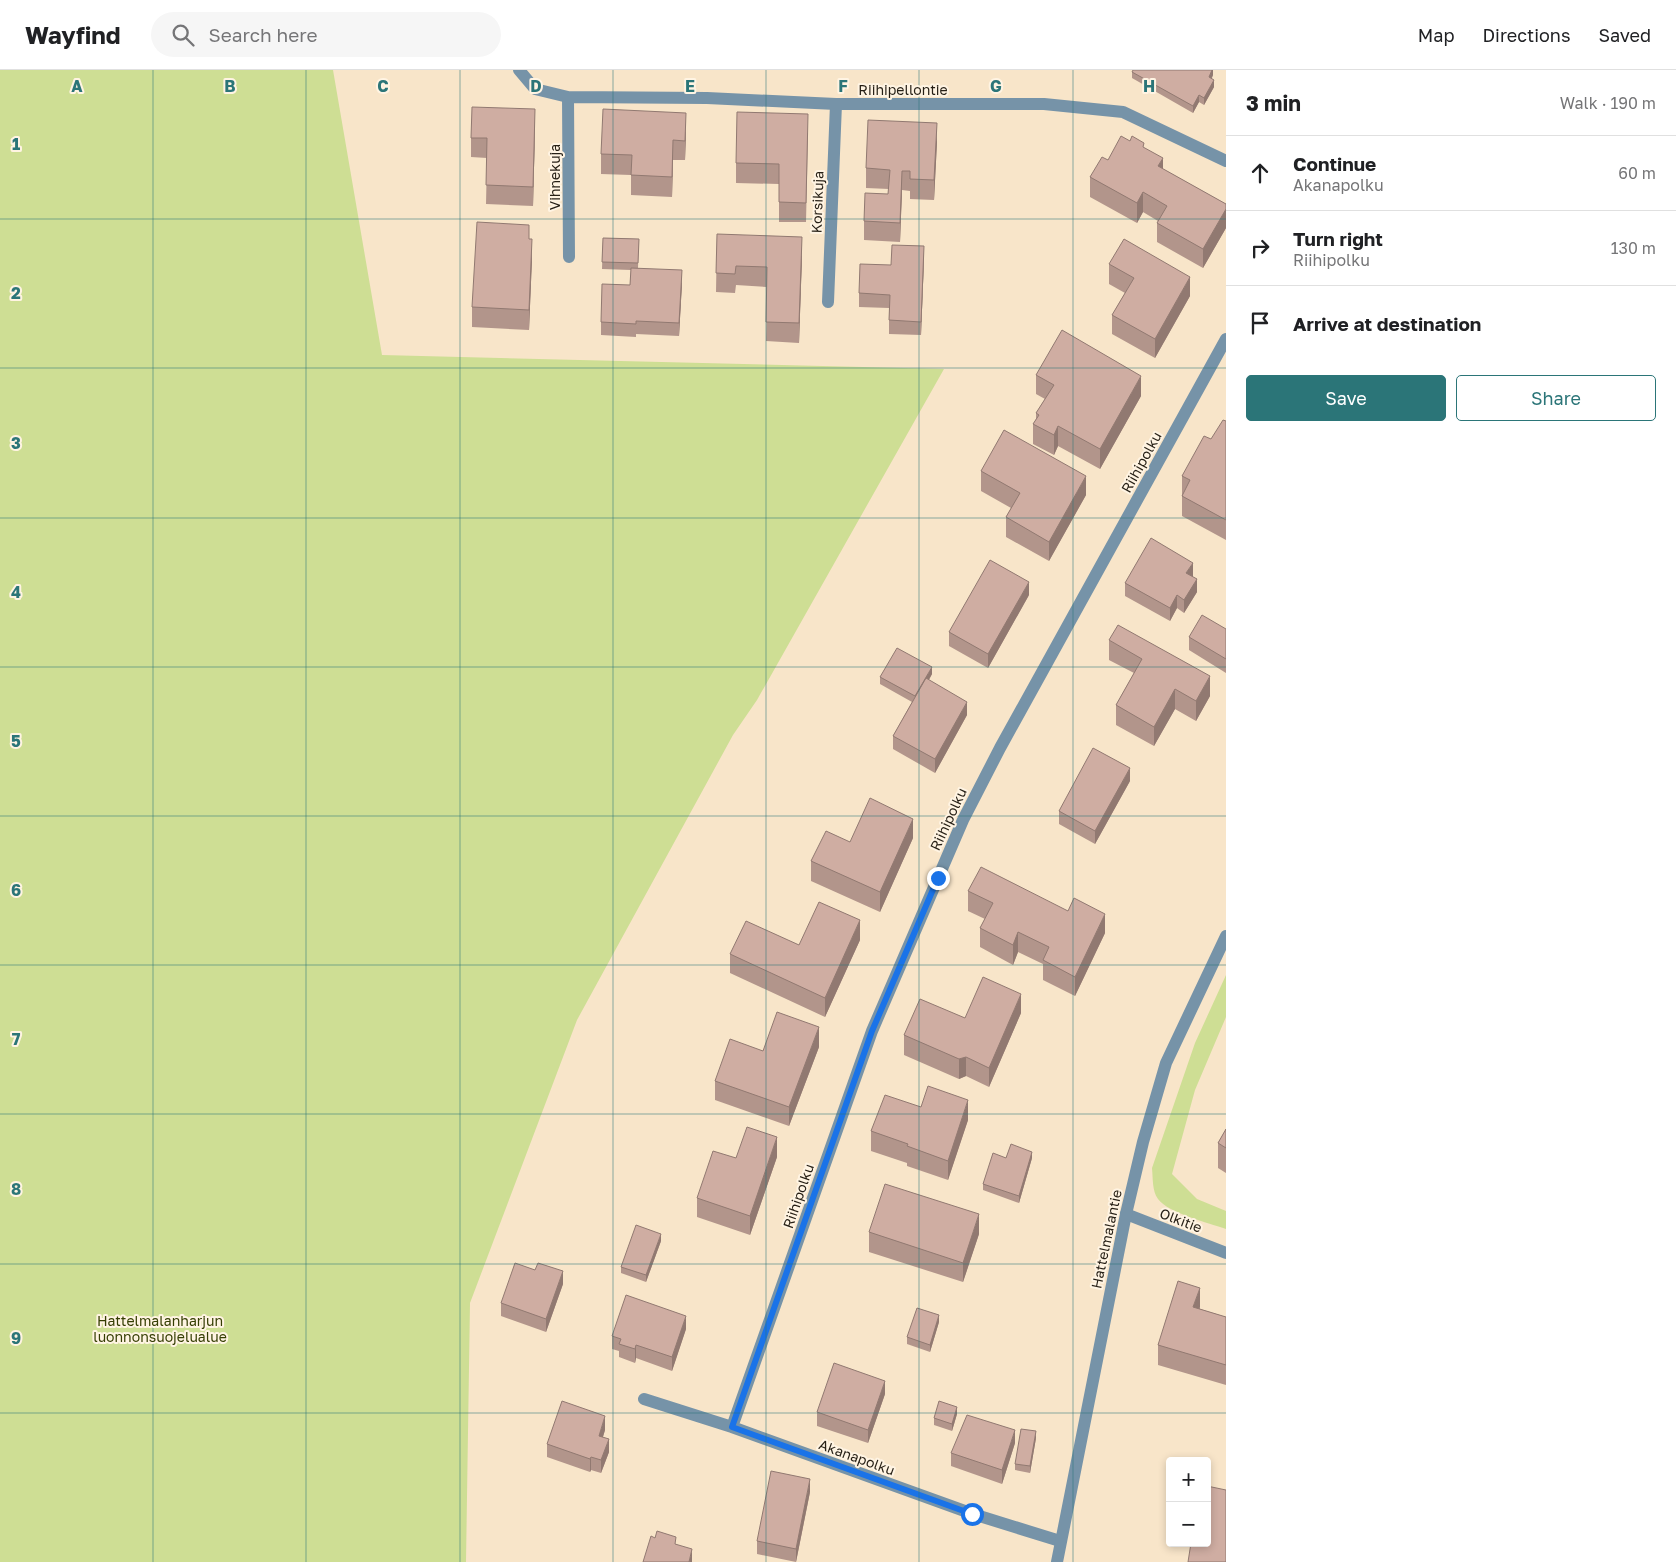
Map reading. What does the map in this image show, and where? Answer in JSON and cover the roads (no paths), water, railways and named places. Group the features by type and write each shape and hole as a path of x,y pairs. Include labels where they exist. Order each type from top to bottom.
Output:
{"street":[{"name":"Riihipellontie","path":"519,70 535,89 568,97 707,98 836,104 1044,104 1124,112 1226,161"},
{"name":"Vihnekuja","path":"568,97 569,257"},
{"name":"Korsikuja","path":"828,302 836,104"},
{"name":"Riihipolku","path":"732,1427 872,1031 963,820 1226,338"},
{"name":"Hattelmalantie","path":"1056,1562 1126,1214 1143,1142 1166,1062 1226,936"},
{"name":"Olkitie","path":"1126,1214 1226,1253"},
{"name":"Akanapolku","path":"644,1399 732,1427 972,1514 1060,1541"}],"park label":[{"name":"Hattelmalanharjun luonnonsuojelualue","path":"160,1328"}]}
